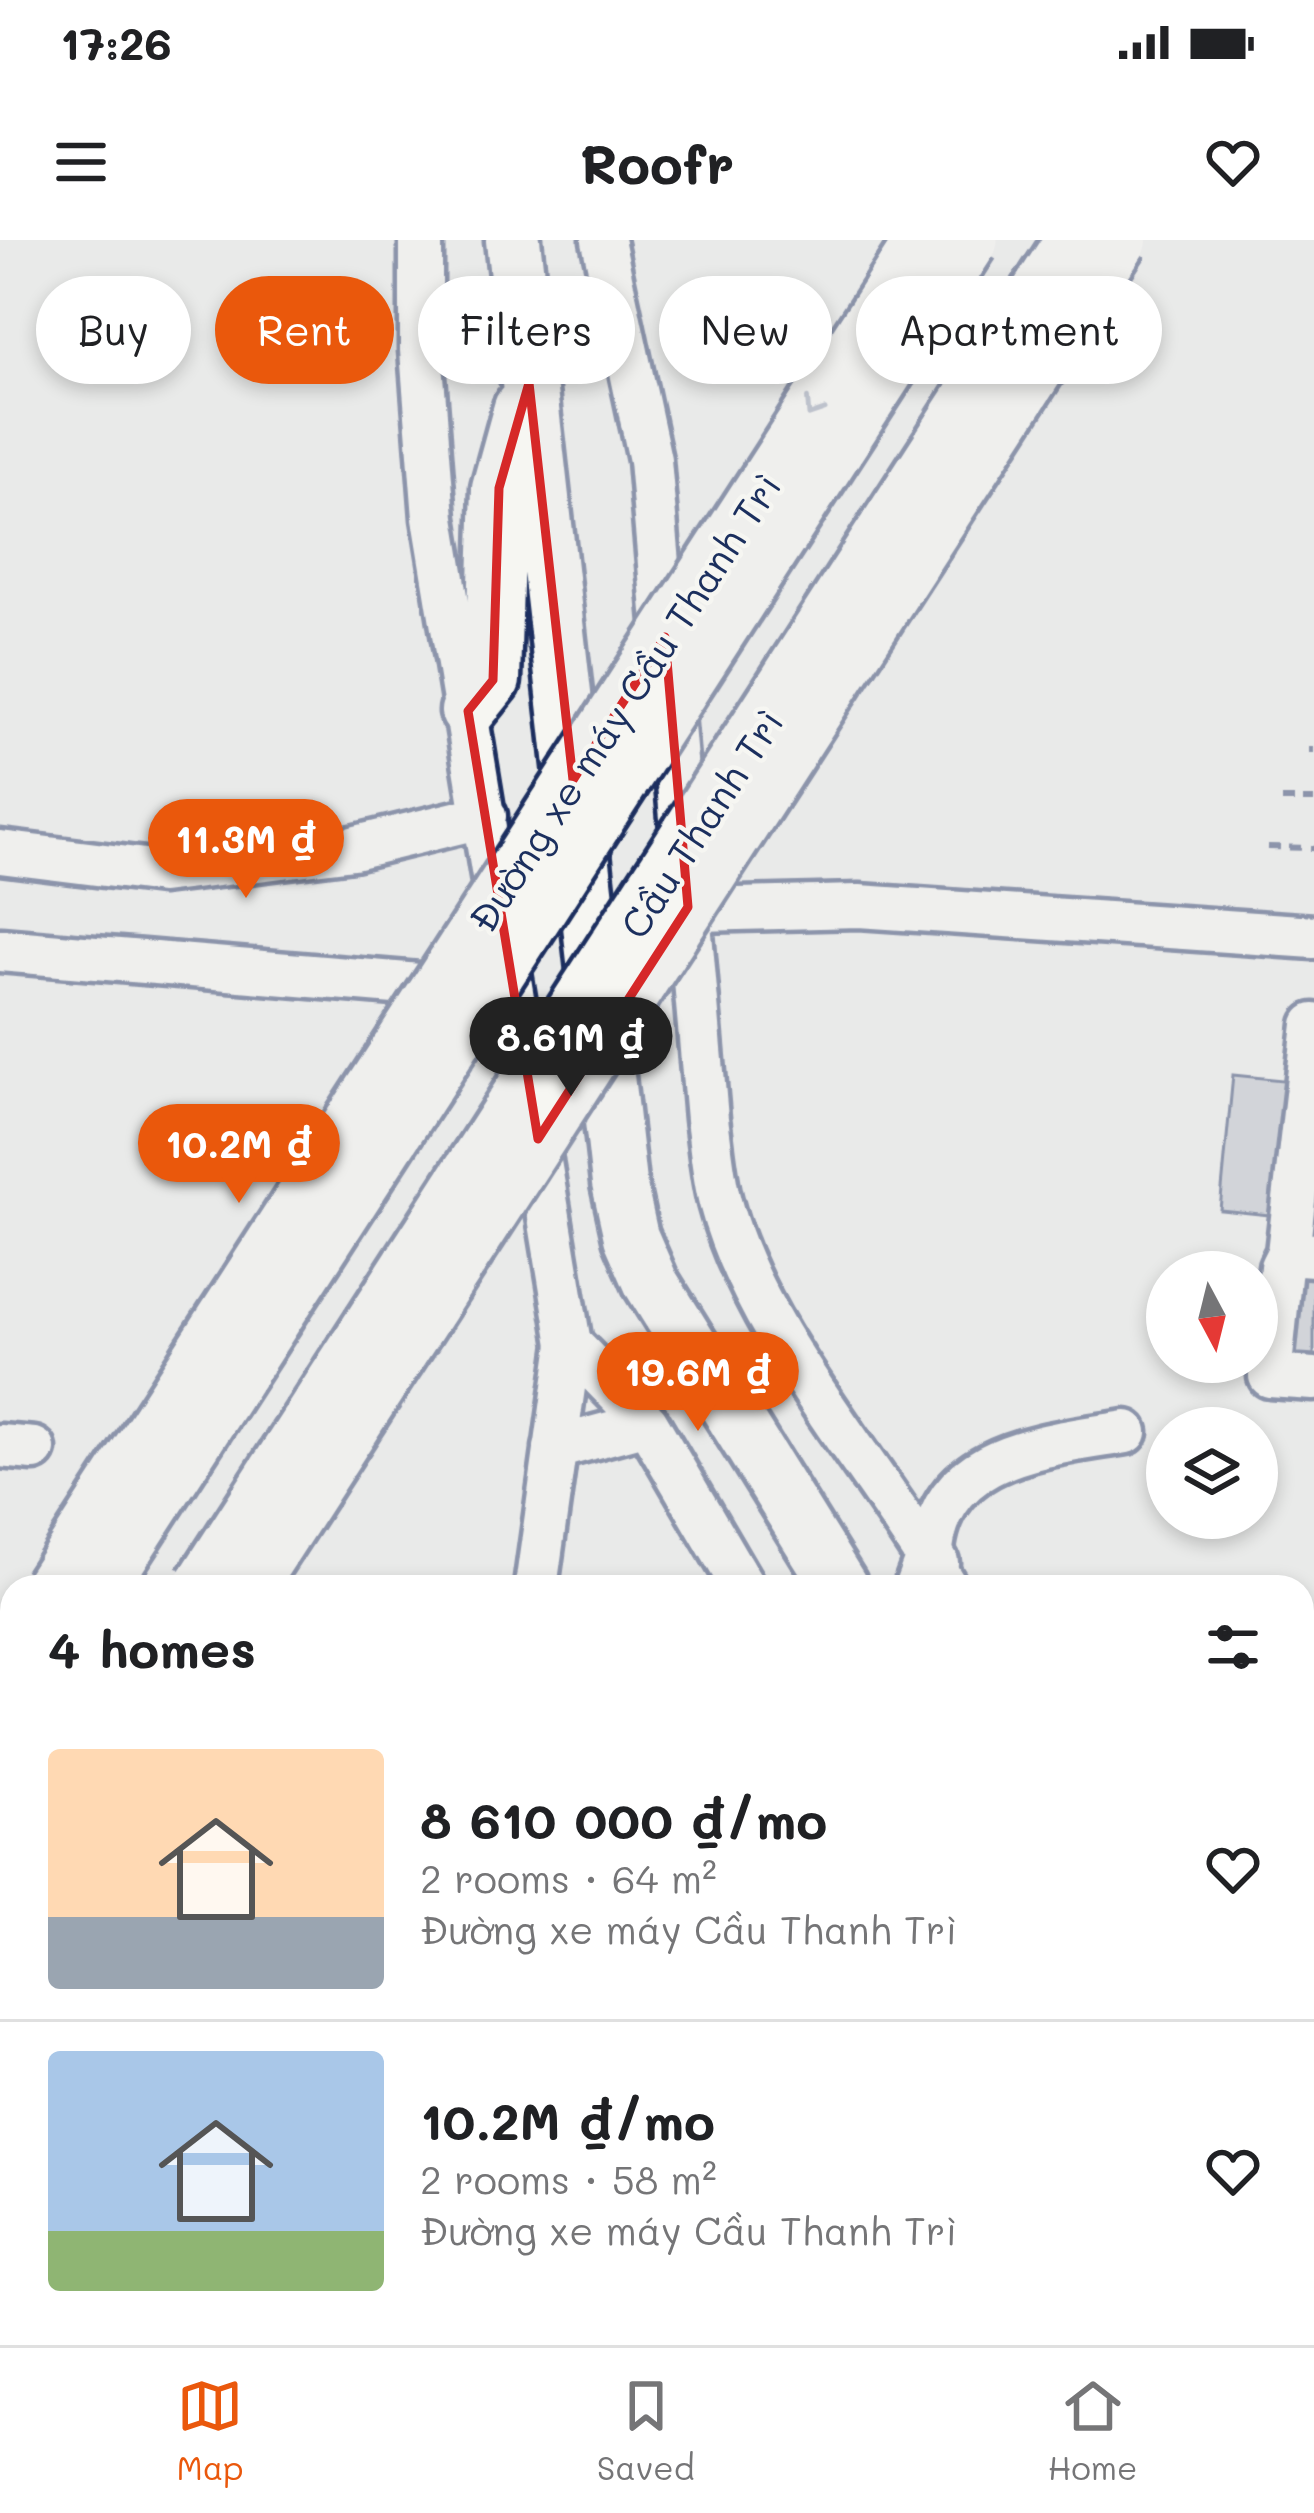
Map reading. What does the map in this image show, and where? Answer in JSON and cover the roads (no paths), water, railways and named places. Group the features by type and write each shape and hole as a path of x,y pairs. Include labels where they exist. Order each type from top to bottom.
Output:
{"highway":[{"path":"103,1575 966,240"},
{"name":"Cầu Thanh Trì","path":"215,1575 1078,240"}],"main road":[{"path":"513,240 517,276"},
{"name":"Đường xe máy Cầu Thanh Trì","path":"58,1575 922,240"},
{"path":"256,1575 1120,240"},
{"path":"468,711 493,680 499,488 528,384"},
{"path":"529,384 619,1183 631,1238 651,1283 833,1575"}],"street":[{"path":"421,240 421,350 434,518 570,1344 538,1575"},
{"path":"603,240 650,460 707,1119 727,1220 746,1271 798,1362 931,1575"},
{"path":"0,852 161,872 353,848 485,816"},
{"path":"57,1575 495,867"},
{"path":"689,916 699,910 859,906 1314,937"},
{"path":"0,950 419,985"},
{"path":"1313,1036 1301,1254 1281,1267 1270,1376 1314,1379"},
{"path":"570,1344 647,1423 736,1575"},
{"path":"555,1448 647,1423"},
{"path":"933,1575 932,1531 976,1471 1021,1450 1126,1432"}]}
